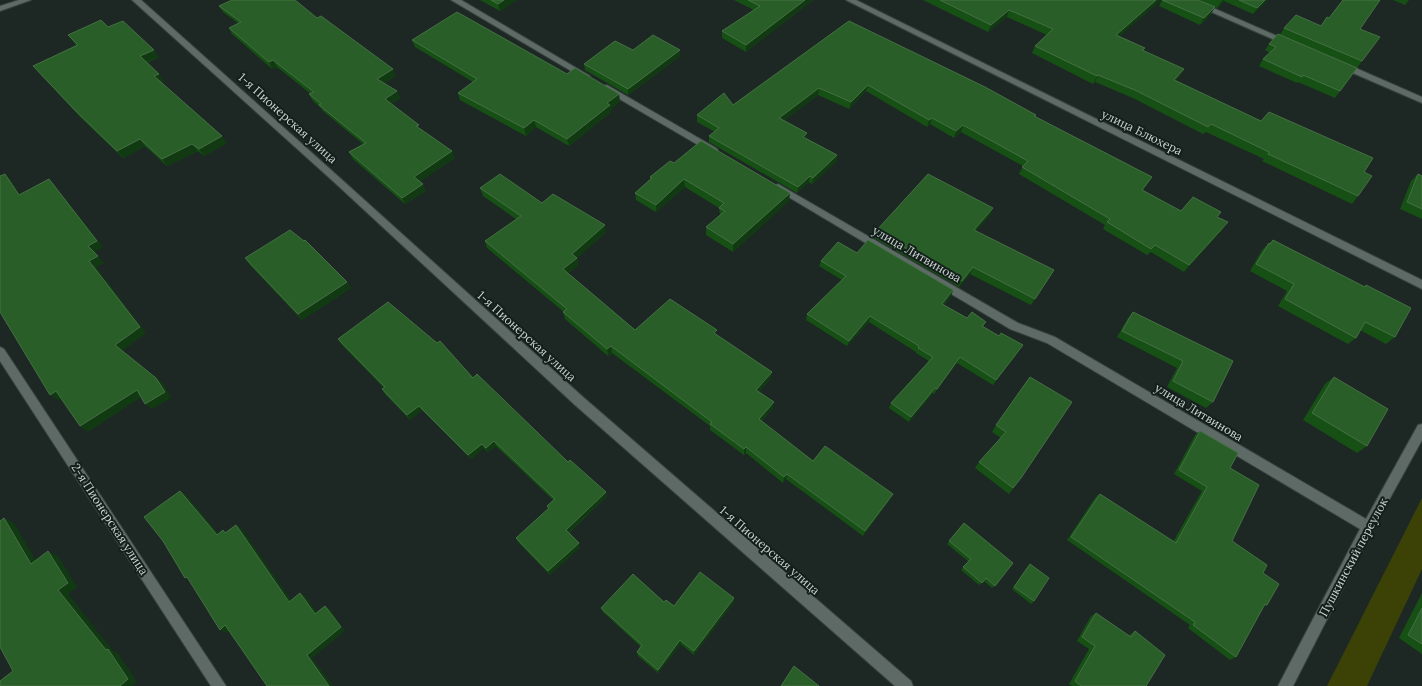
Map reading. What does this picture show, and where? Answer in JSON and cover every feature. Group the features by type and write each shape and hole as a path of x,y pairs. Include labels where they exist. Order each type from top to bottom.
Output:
{"street":[{"path":"0,10 27,0"},
{"name":"1-я Пионерская улица","path":"136,0 320,164 579,401 906,686"},
{"path":"455,0 721,154"},
{"name":"улица Блюхера","path":"850,0 1422,285"},
{"path":"1188,0 1298,47"},
{"path":"1334,62 1422,100"},
{"name":"улица Литвинова","path":"769,182 1014,326 1052,340 1368,527"},
{"name":"2-я Пионерская улица","path":"0,352 219,686"},
{"name":"Пушкинский переулок","path":"1285,686 1368,527 1422,429"}],"green space":[{"path":"1422,498 1422,569 1367,686 1327,686"}],"building":[{"path":"232,0 295,0 317,18 321,16 393,69 377,79 397,91 385,99 419,125 416,126 452,151 414,177 423,184 402,198 349,152 366,143 319,105 321,104 309,94 314,92 273,60 269,62 229,28 241,22 219,6"},
{"path":"491,0 504,0 498,4"},
{"path":"748,0 805,0 746,45 722,31 760,6"},
{"path":"940,0 1156,0 1116,35 1145,48 1142,50 1184,69 1174,80 1261,121 1269,112 1373,158 1364,172 1372,176 1358,196 1268,154 1269,152 1211,124 1208,127 1137,91 1098,75 1097,76 1035,46 1053,29 1009,10 991,25"},
{"path":"1162,0 1198,0 1215,7 1204,18"},
{"path":"1239,0 1265,0 1257,8"},
{"path":"1343,0 1380,0 1360,29 1380,37 1362,61 1284,28 1296,15 1321,26 1327,17 1329,18"},
{"path":"457,12 567,74 575,68 619,94 607,103 610,105 567,139 534,120 524,128 458,93 477,79 412,40"},
{"path":"101,20 108,27 123,21 154,50 140,56 159,74 154,76 222,136 199,149 192,144 162,159 140,139 117,151 33,66 78,45 68,35"},
{"path":"849,21 985,87 1036,115 1034,116 1152,177 1142,190 1181,211 1193,197 1221,212 1217,217 1228,222 1189,265 1155,245 1151,249 1107,222 1110,219 1022,167 1028,161 963,125 956,131 932,118 929,120 868,85 851,102 819,88 779,118 807,133 803,137 837,155 813,178 810,176 798,187 709,136 719,128 697,115 724,93 733,105"},
{"path":"1278,34 1357,68 1340,91 1303,75 1302,77 1263,59 1276,47 1269,44"},
{"path":"653,35 680,50 628,89 584,64 615,41 633,50"},
{"path":"701,141 790,193 733,244 706,227 725,211 719,208 724,203 684,179 656,205 635,193 652,178 650,177 670,161 674,163"},
{"path":"5,174 19,195 49,179 97,241 88,246 98,256 89,261 140,327 115,345 156,378 165,392 145,404 137,390 80,426 56,391 50,395 0,312 0,176"},
{"path":"500,174 542,203 553,194 605,225 572,254 577,258 563,269 635,330 670,299 717,330 714,333 772,372 756,390 774,402 759,419 813,461 825,446 893,494 865,531 787,474 784,477 746,447 744,449 710,424 712,422 611,346 607,349 563,312 567,309 485,241 521,216 480,188"},
{"path":"928,174 993,208 974,230 1054,270 1035,299 973,267 962,281 876,231"},
{"path":"1418,174 1422,176 1422,209 1407,202"},
{"path":"290,230 304,241 305,240 347,282 298,314 245,258"},
{"path":"868,240 953,290 942,304 967,318 972,312 986,322 982,326 999,336 1001,333 1023,345 996,380 960,357 937,389 935,388 911,417 891,403 933,357 918,348 919,346 870,316 849,341 807,314 846,276 821,261 838,242 857,253"},
{"path":"1273,240 1365,287 1366,285 1411,308 1395,337 1365,322 1356,338 1285,299 1294,284 1256,264 1269,243 1270,244"},
{"path":"388,302 437,343 440,341 473,378 477,374 568,462 570,460 606,492 566,530 579,543 548,571 516,538 549,508 547,506 555,499 494,441 486,448 482,444 468,455 419,406 407,415 382,389 385,387 338,339"},
{"path":"1133,312 1233,361 1213,402 1173,381 1183,361 1122,331"},
{"path":"1030,377 1072,402 1013,488 979,462 1006,432 996,425"},
{"path":"1334,377 1388,409 1367,446 1312,413"},
{"path":"1200,431 1238,453 1230,468 1259,485 1232,541 1267,565 1263,573 1279,584 1267,605 1265,604 1236,657 1193,625 1195,622 1071,537 1100,494 1176,543 1207,487 1179,470"},
{"path":"180,491 217,535 223,530 225,533 236,525 289,602 300,593 315,614 325,606 341,627 307,655 329,686 267,686 225,625 220,630 187,577 185,578 163,541 144,517"},
{"path":"4,518 31,564 48,551 68,583 58,590 106,650 108,649 128,679 120,686 0,686 0,681 13,671 0,647 0,521"},
{"path":"964,523 1013,563 995,586 986,578 982,583 963,567 971,559 949,541"},
{"path":"1030,564 1049,578 1034,601 1014,587"},
{"path":"700,572 734,598 694,651 680,640 658,670 637,652 642,645 601,608 633,574 664,602 666,600 674,606"},
{"path":"1422,608 1422,644 1408,635"},
{"path":"1096,613 1131,637 1135,631 1165,655 1146,686 1081,686 1075,681 1095,646 1082,637"},
{"path":"794,666 819,686 781,686"}]}
